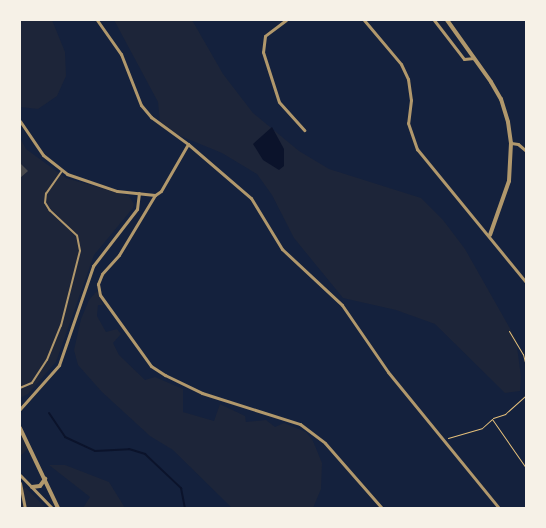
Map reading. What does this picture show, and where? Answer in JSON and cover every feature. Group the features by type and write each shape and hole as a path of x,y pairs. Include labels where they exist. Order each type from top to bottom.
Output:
{"street":[{"path":"97,20 121,54 141,105 163,128 188,144 251,198 282,249 342,305 388,372 499,508"},
{"path":"286,20 265,36 263,52 280,102 304,130"},
{"path":"364,20 401,64 408,79 412,100 408,122 417,149 490,235 526,282"},
{"path":"434,20 464,59 474,58"},
{"path":"447,20 501,99 511,143 509,181 490,235"},
{"path":"20,121 34,138 39,150 62,171 117,191 155,195"},
{"path":"511,143 518,144 526,151"},
{"path":"188,144 161,191 155,195 118,256 99,279 100,295 116,319 152,366 165,375 202,393 282,416 314,433 382,508"},
{"path":"20,409 59,365 93,266 137,209 139,193"},
{"path":"20,403 26,402"},
{"path":"20,428 58,508"},
{"path":"20,475 52,508"},
{"path":"32,487 40,486 45,479"},
{"path":"20,483 25,508"}],"lane":[{"path":"20,388 32,384 47,360 62,326 80,251 77,236 50,211 45,203 46,194 62,171"}],"path":[{"path":"509,331 522,354 526,366"},
{"path":"443,440 482,428 492,419 505,414 526,396"},
{"path":"492,419 526,468"}],"shaded area":[{"path":"20,20 52,20 65,52 66,76 57,96 38,109 20,107"},
{"path":"114,20 192,20 223,74 253,113 299,151 329,169 421,198 443,220 465,249 516,339 521,377 520,391 505,393 435,324 396,310 343,298 294,238 272,195 257,174 222,153 173,133 160,123 158,102"},
{"path":"272,127 284,149 284,166 279,170 263,160 253,144"},
{"path":"20,138 26,149 66,178 129,196 134,204 133,208 94,255 56,362 28,394 20,398"},
{"path":"97,291 103,305 98,305 97,316 106,332 117,329 121,334 113,343 119,355 145,380 155,377 183,389 183,412 214,421 220,404 245,416 246,422 266,420 275,427 284,423 306,432 313,441 322,463 321,489 313,508 232,508 173,450 150,436 102,392 78,365 74,350 81,319 89,300"},
{"path":"20,435 28,449 20,456"},
{"path":"49,465 65,465 109,482 125,508 83,508 90,497"},
{"path":"20,486 26,488 46,508 20,508"}],"building":[{"path":"20,163 28,171 20,178"}],"waterway":[{"path":"49,413 65,437 95,451 129,449 145,454 181,488 185,508"}]}
